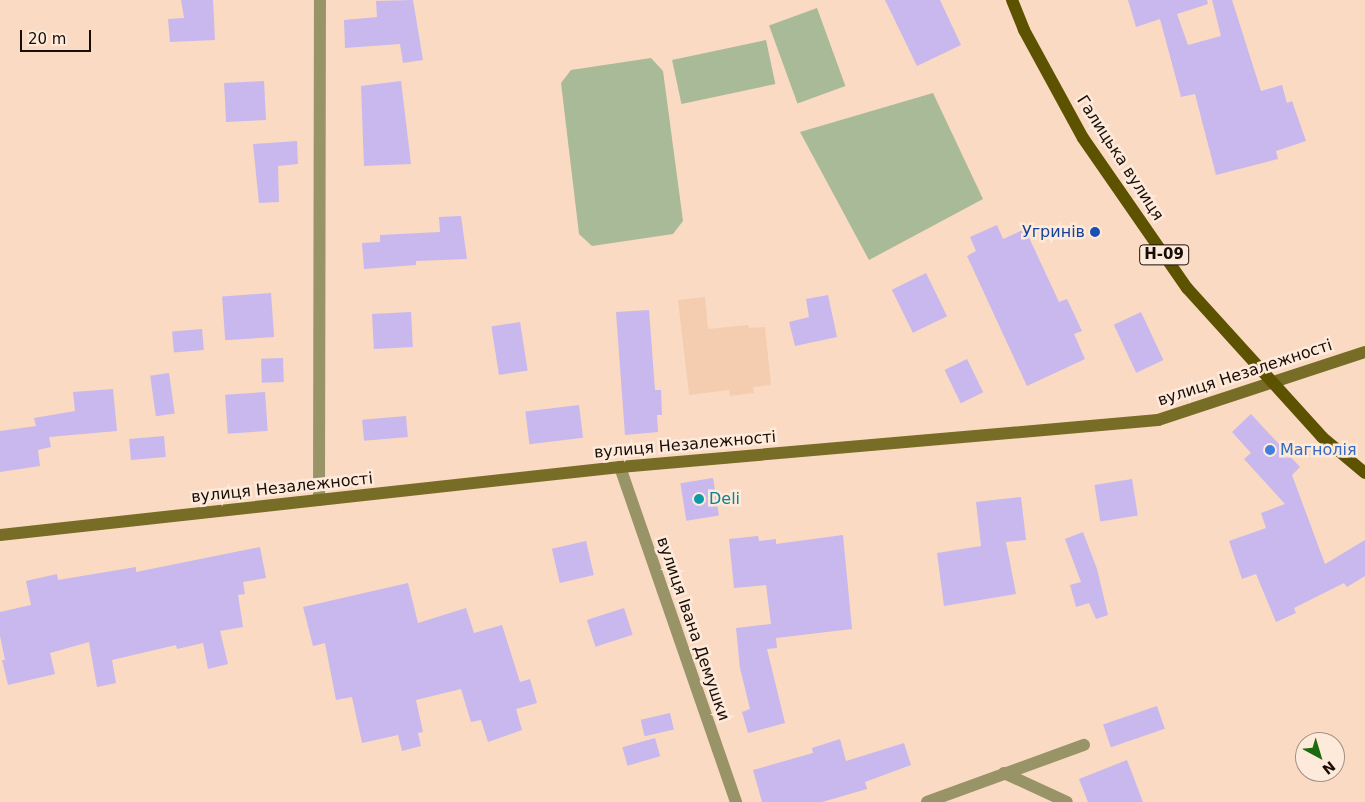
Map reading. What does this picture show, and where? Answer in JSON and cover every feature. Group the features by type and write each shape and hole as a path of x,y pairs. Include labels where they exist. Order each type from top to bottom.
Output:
{"main road":[{"name":"Галицька вулиця","path":"1012,0 1024,30 1083,138 1187,288 1322,437 1365,473"}],"street":[{"path":"319,500 320,0"},
{"name":"вулиця Незалежності","path":"0,535 620,467 1158,420 1365,352"},
{"name":"вулиця Івана Демушки","path":"620,467 736,802"},
{"path":"927,802 1084,745"},
{"path":"1004,773 1067,802"}],"shaded area":[{"path":"705,297 708,329 748,325 749,328 765,327 771,385 753,387 754,393 730,396 729,390 689,395 678,300"}],"green space":[{"path":"817,8 845,86 797,103 769,25"},
{"path":"766,40 775,84 681,104 672,60"},
{"path":"651,58 663,71 683,221 673,234 592,246 579,234 561,83 571,70"},
{"path":"933,93 983,199 869,260 800,132"}],"building":[{"path":"181,0 213,0 215,40 170,42 168,19 184,18"},
{"path":"413,0 423,60 403,63 400,44 345,48 344,20 377,17 376,1"},
{"path":"885,0 940,0 961,45 917,66"},
{"path":"1128,0 1207,0 1208,4 1177,14 1188,45 1221,36 1212,0 1232,0 1261,91 1282,85 1287,103 1292,101 1306,141 1276,151 1278,159 1216,175 1195,94 1181,97 1160,19 1136,27"},
{"path":"264,81 266,120 226,122 224,83"},
{"path":"401,81 411,164 364,166 361,86"},
{"path":"297,141 298,164 278,166 279,202 259,203 253,144"},
{"path":"461,216 467,259 416,261 416,265 364,269 362,243 380,242 380,235 440,232 439,217"},
{"path":"997,225 1003,239 1025,229 1059,302 1067,299 1082,331 1074,334 1085,359 1027,386 967,256 976,251 970,237"},
{"path":"926,273 947,316 913,333 892,290"},
{"path":"271,293 274,337 225,340 222,296"},
{"path":"828,295 837,337 795,346 789,322 809,317 806,299"},
{"path":"649,310 655,390 661,390 662,415 657,415 658,432 625,435 616,312"},
{"path":"411,312 413,347 374,349 372,314"},
{"path":"1141,312 1163,360 1136,373 1114,325"},
{"path":"520,322 528,370 499,375 491,327"},
{"path":"202,329 204,350 174,353 172,332"},
{"path":"283,358 284,382 262,383 261,359"},
{"path":"967,359 983,392 961,403 945,370"},
{"path":"169,373 175,414 156,416 150,376"},
{"path":"113,389 117,431 49,437 51,447 38,450 40,466 0,472 0,431 36,426 34,418 75,411 73,392"},
{"path":"265,392 268,431 228,434 225,395"},
{"path":"579,405 583,438 529,444 525,412"},
{"path":"1251,414 1300,467 1292,475 1325,564 1365,540 1365,576 1347,587 1344,583 1294,608 1296,613 1276,622 1256,574 1242,579 1229,541 1266,528 1261,513 1285,504 1244,459 1251,453 1232,432"},
{"path":"406,416 408,437 364,441 362,420"},
{"path":"164,436 166,457 131,460 129,439"},
{"name":"Deli","path":"713,478 719,516 686,521 680,483"},
{"path":"1132,479 1138,516 1100,521 1094,485"},
{"path":"1021,497 1026,540 1006,542 1016,594 944,606 937,553 981,546 976,502"},
{"path":"1083,532 1097,569 1108,615 1096,619 1089,603 1076,607 1070,585 1081,582 1065,539"},
{"path":"843,535 852,629 776,638 777,648 767,649 785,723 748,733 742,712 750,709 740,668 736,628 771,624 766,585 734,588 729,539 758,536 759,541 776,539 776,544"},
{"path":"586,541 594,575 560,583 552,549"},
{"path":"260,547 266,578 243,582 245,594 238,595 243,627 220,631 228,664 208,669 203,643 177,649 176,645 112,660 116,683 97,687 89,642 50,653 55,674 8,685 2,660 5,660 0,636 0,612 31,605 26,581 57,574 58,580 136,567 136,572"},
{"path":"408,583 418,623 466,608 474,633 502,625 520,682 530,679 537,703 516,709 522,730 488,742 481,720 471,722 461,689 416,700 423,732 418,733 421,746 402,751 398,735 362,743 352,697 336,700 325,643 313,646 303,607"},
{"path":"624,608 633,635 596,647 587,620"},
{"path":"1157,706 1165,729 1111,747 1103,725"},
{"path":"670,713 674,730 645,736 641,720"},
{"path":"655,738 660,756 628,766 622,747"},
{"path":"840,739 846,761 904,743 911,765 865,782 867,789 822,802 762,802 753,770 813,753 812,748"},
{"path":"1127,760 1143,802 1088,802 1079,779"}],"place":[{"name":"Угринів","path":"1095,232"},
{"name":"Магнолія","path":"1270,450"},
{"name":"Deli","path":"699,499"}]}
